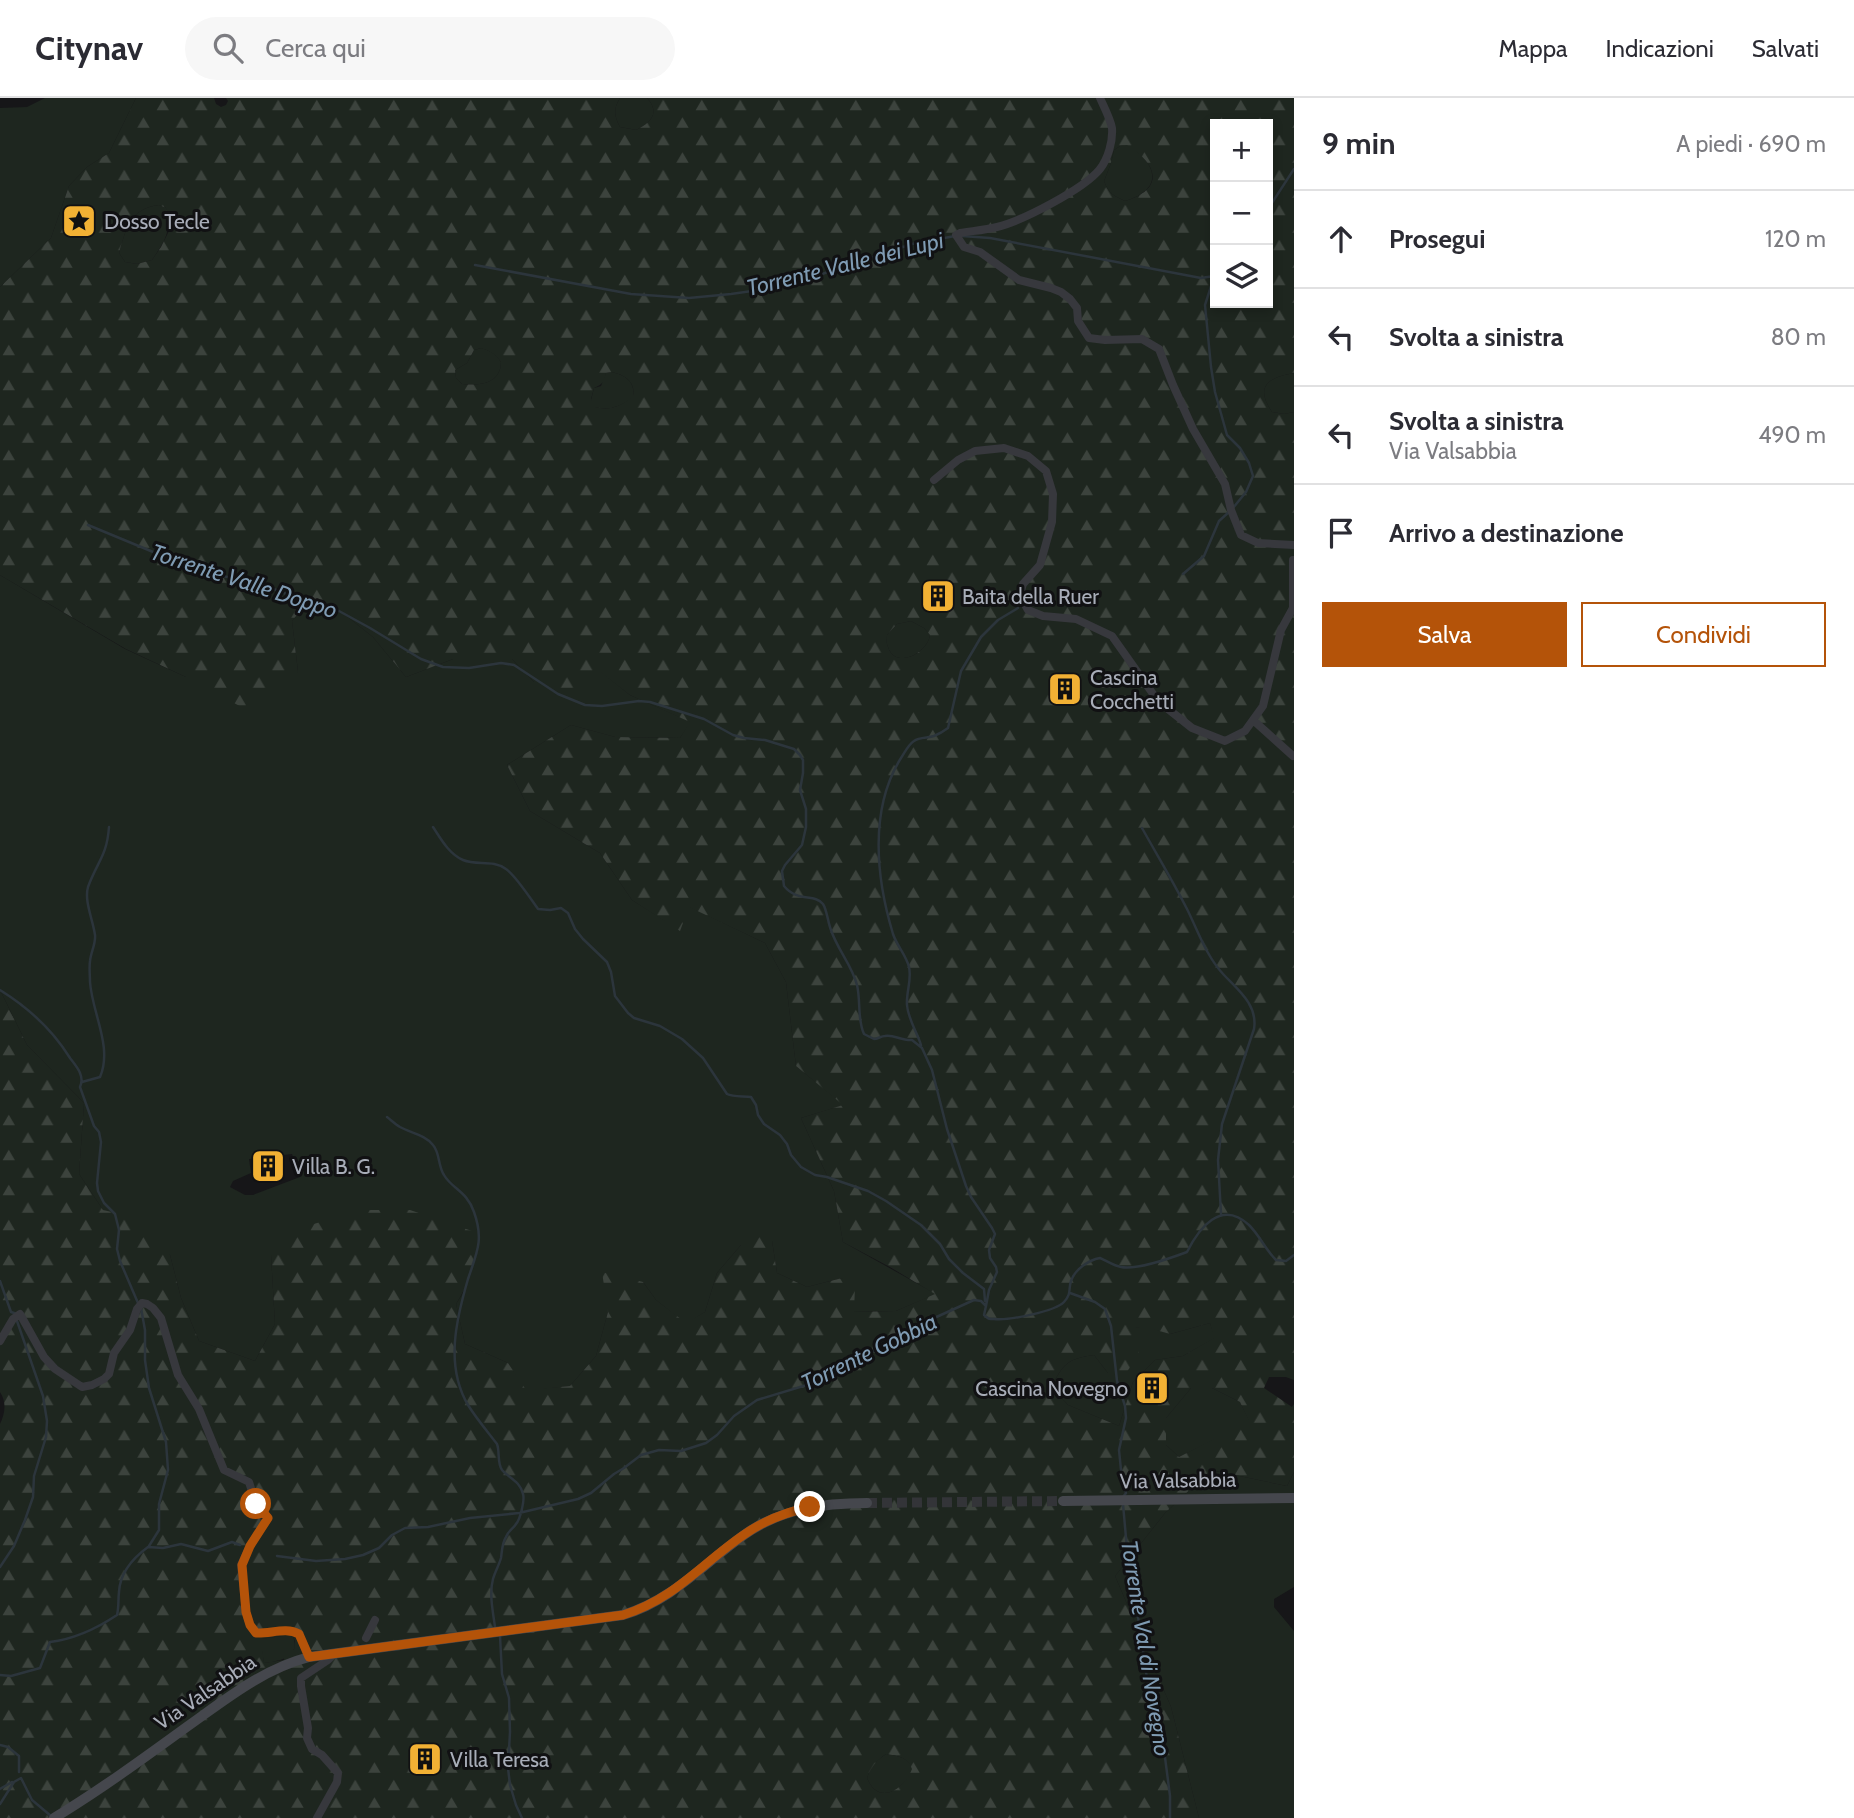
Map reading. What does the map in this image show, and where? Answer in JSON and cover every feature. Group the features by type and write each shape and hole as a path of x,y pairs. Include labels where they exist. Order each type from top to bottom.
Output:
{"main road":[{"name":"Via Valsabbia","path":"1067,1501 1294,1498"},
{"name":"Via Valsabbia","path":"54,1818 236,1692 278,1667 309,1657 608,1618 636,1611 673,1592 744,1535 776,1517 810,1507 867,1503"}],"street":[{"path":"1100,98 1112,132 1109,151 1102,167 1093,176 1038,211 998,227 960,233 956,235 957,238 964,247 980,252 1018,280 1061,292 1077,308 1078,321 1089,338 1143,339 1160,349 1193,429 1225,484 1241,535 1258,543 1294,545"},
{"path":"934,480 958,460 975,451 1004,449 1028,456 1046,471 1053,494 1052,522 1040,565 1027,578 1021,591 1028,610 1043,616 1076,619 1112,636 1158,701 1192,728 1225,741 1245,732 1263,706 1281,630 1293,608 1294,559"},
{"path":"1253,720 1293,756"},
{"path":"0,1341 13,1319 21,1315 44,1357 55,1369 82,1387 92,1385 109,1374 114,1353 130,1330 137,1309 142,1303 153,1308 161,1318 178,1375 199,1409 224,1470 249,1482 256,1504 268,1518 250,1546 242,1565 246,1612 250,1625 256,1633 289,1630 299,1634 309,1657"},
{"path":"366,1639 375,1620"},
{"path":"317,1818 338,1782 338,1773 322,1755 312,1749 307,1738 309,1728 301,1678 335,1653"}],"green space":[{"path":"45,98 136,98 109,153 87,167 69,186 51,238 0,287 0,108 27,107"},
{"path":"136,98 214,98 216,104 221,107 226,105 226,98 620,98 615,109 620,127 636,130 652,117 653,108 647,98 1294,98 1294,373 1271,380 1264,389 1264,396 1272,412 1294,412 1294,1380 1269,1377 1264,1388 1292,1407 1294,1404 1294,1472 1287,1486 1211,1470 1165,1513 1115,1576 1171,1707 1199,1818 0,1818 0,1424 4,1400 0,1392 0,990 27,1045 84,1103 79,1174 103,1210 146,1220 170,1255 181,1298 199,1341 255,1361 275,1324 271,1254 296,1229 363,1210 410,1210 475,1232 472,1270 456,1304 465,1344 508,1363 526,1390 570,1386 596,1356 608,1312 602,1272 643,1282 656,1300 686,1323 705,1312 717,1273 741,1245 749,1227 772,1241 777,1273 807,1287 842,1278 855,1286 854,1312 896,1311 935,1294 843,1242 834,1191 801,1118 843,1105 796,1066 786,982 765,943 689,907 680,931 632,900 600,853 530,811 507,765 571,725 615,737 680,738 690,722 630,695 594,667 581,700 534,682 512,659 453,659 406,677 373,637 344,614 310,599 292,621 298,672 247,710 126,649 0,575 0,287 51,238 69,186 87,167 109,153","holes":["1127,145 1137,152 1150,167 1153,175 1147,190 1125,201 1112,194 1104,181 1114,150","159,205 166,208 169,231 152,260 137,264 125,262 119,253 124,236 135,215","481,348 492,353 501,362 497,375 488,382 462,384 456,378 455,370 467,363 474,350","612,372 625,377 633,387 633,396 616,407 595,407 591,399 594,388 601,384 606,373","911,621 924,628 930,635 924,648 904,658 892,654 887,644 887,635 897,624","1210,1323 1214,1338 1183,1356 1155,1360 1133,1382 1119,1426 1068,1405 1051,1387 1067,1364 1077,1358 1094,1355 1108,1373 1123,1377 1139,1355 1135,1328 1145,1327 1170,1334","1191,1388 1212,1388 1240,1402 1249,1421 1179,1457 1166,1445 1166,1418","293,1636 294,1650 283,1651 284,1660 264,1663 261,1639","886,1754 905,1760 912,1769 903,1783 891,1792 884,1793 872,1787 867,1778 872,1767"]},
{"path":"620,98 647,98 653,108 652,117 636,130 620,127 615,113"},
{"path":"1127,144 1145,159 1152,175 1146,190 1125,201 1112,194 1104,181 1114,150"},
{"path":"159,205 166,208 168,223 161,247 152,260 137,264 125,262 119,253 131,221 142,210"},
{"path":"481,348 497,356 501,362 497,375 482,384 462,384 456,378 455,370 467,363 474,350"},
{"path":"612,372 631,383 633,397 615,407 594,407 591,400 594,388 601,386 606,373"},
{"path":"1294,373 1294,412 1272,412 1264,396 1264,389 1271,380"},
{"path":"0,575 125,649 186,677 298,672 292,621 310,599 344,614 373,637 406,677 453,659 512,659 534,682 594,666 630,695 691,722 680,738 615,737 571,725 507,765 530,811 600,853 632,900 680,930 688,906 765,943 786,982 796,1066 844,1105 801,1118 834,1191 843,1242 936,1294 896,1311 853,1312 842,1278 807,1287 777,1273 772,1241 741,1245 717,1273 705,1312 686,1324 656,1300 643,1282 608,1312 596,1356 570,1386 525,1391 508,1363 465,1344 456,1304 466,1288 271,1254 275,1324 255,1361 199,1341 181,1298 170,1255 103,1210 79,1174 84,1103 27,1045 0,990","holes":["292,1154 300,1177 253,1195 245,1195 230,1187 233,1181 251,1173 249,1159"]},
{"path":"911,621 930,635 928,642 918,653 904,658 897,657 888,647 887,635 897,624"},
{"path":"1210,1323 1215,1338 1183,1356 1155,1360 1133,1382 1119,1426 1068,1405 1051,1387 1067,1364 1085,1357 1094,1355 1108,1373 1135,1328 1145,1326 1170,1334"},
{"path":"1191,1388 1212,1388 1240,1402 1250,1422 1179,1457 1166,1445 1166,1418"},
{"path":"1211,1470 1287,1486 1294,1472 1294,1587 1274,1599 1274,1607 1294,1631 1294,1818 1199,1818 1171,1707 1115,1576 1165,1513"},
{"path":"290,1635 295,1643 291,1654 264,1663 260,1639"},
{"path":"886,1754 898,1756 913,1769 904,1783 891,1792 884,1793 872,1787 867,1778 874,1764"}],"waterway":[{"path":"1273,201 1294,169"},
{"name":"Torrente Valle dei Lupi","path":"475,265 631,294 689,298 772,288 912,244 955,236"},
{"name":"Torrente Valle dei Lupi","path":"962,236 990,238 1201,278 1210,277"},
{"path":"1210,290 1205,305 1215,392 1227,435 1240,448 1253,476 1246,492 1233,508"},
{"path":"1183,574 1204,556 1219,521 1229,512"},
{"name":"Torrente Valle Doppo","path":"88,525 199,571 261,584 309,603 339,611 421,659 443,667 469,668 501,663 514,665 558,694 585,705 650,702 704,719 733,735 765,740 794,749 803,760 800,790 806,809 806,827 802,845 782,871 784,886 795,894 823,904 834,937 855,978 864,1034 874,1039 888,1036 912,1040 922,1048 932,1070 947,1129 966,1186 995,1234 989,1250 997,1272 986,1306"},
{"path":"921,1045 908,1010 909,967 893,934 883,890 879,844 884,799 891,778 910,744 948,728 961,671 981,637 998,620 1018,608"},
{"path":"82,1082 100,1077 103,1066 103,1042 90,982 90,961 95,938 87,892 104,852 109,827"},
{"path":"433,827 446,846 458,857 468,862 496,864 510,872 538,909 561,908 568,913 575,929 607,962 615,996 628,1013 634,1018 660,1026 682,1039 703,1058 727,1094 751,1097 764,1124 780,1135 801,1167 815,1175 868,1191 921,1225 940,1244 949,1259 984,1289 985,1301"},
{"path":"1142,828 1212,960 1241,992 1253,1013 1254,1029 1222,1124 1218,1160 1221,1214"},
{"path":"0,990 48,1028 80,1072 80,1087 101,1142 98,1191 104,1203 115,1214 119,1230 117,1249 120,1261 138,1303"},
{"path":"387,1117 433,1145 444,1175 471,1205 479,1230 478,1246 457,1327 457,1375 468,1405 497,1444 502,1470 519,1486 523,1497 519,1518 505,1539 493,1579 491,1597 495,1627"},
{"name":"Torrente Gobbia","path":"277,1556 316,1561 345,1559 379,1548 392,1535 405,1528 519,1513 578,1499 591,1493 641,1455 659,1450 681,1451 706,1443 734,1416 757,1400 820,1381 921,1324 974,1300 981,1301 986,1306 984,1315 991,1319 1020,1317 1052,1309 1064,1302 1073,1277 1087,1263 1100,1258 1118,1266 1136,1267 1187,1252 1205,1226 1220,1216 1239,1218 1249,1225 1276,1260 1286,1261 1294,1255"},
{"path":"0,1281 11,1312 17,1314"},
{"name":"Torrente Val di Novegno","path":"1070,1293 1095,1302 1105,1309 1111,1326 1117,1381 1126,1418 1119,1450 1126,1493 1123,1497"},
{"path":"141,1308 149,1388 166,1442 168,1470 159,1504 159,1530 149,1546"},
{"path":"0,1567 14,1546 25,1520 33,1497 34,1476 46,1437 47,1421 43,1396 17,1321"},
{"name":"Torrente Val di Novegno","path":"1123,1504 1130,1583 1147,1679 1162,1734 1170,1818"},
{"path":"0,1675 11,1676 40,1668 50,1642 85,1633 117,1615 120,1585 125,1572 132,1561 148,1547 163,1548 181,1544 208,1551 232,1542 240,1545"},
{"path":"500,1636 502,1674 509,1698 510,1785 522,1818"},
{"path":"0,1745 8,1747 19,1756 19,1772"},
{"path":"0,1804 14,1782 21,1778 32,1800 51,1816"},
{"path":"0,1789 12,1782"}],"tunnel":[{"path":"867,1503 1063,1501"}],"place":[{"name":"Dosso Tecle","path":"79,221"},
{"name":"Baita della Ruer","path":"938,596"},
{"name":"Cascina Cocchetti","path":"1065,689"},
{"name":"Villa B. G.","path":"268,1166"},
{"name":"Cascina Novegno","path":"1152,1388"},
{"name":"Villa Teresa","path":"425,1759"}],"route":[{"path":"256,1504 268,1518 250,1546 242,1565 247,1618 256,1633 289,1630 299,1634 309,1657 623,1615 645,1608 673,1592 760,1525 794,1510 810,1507"}]}
